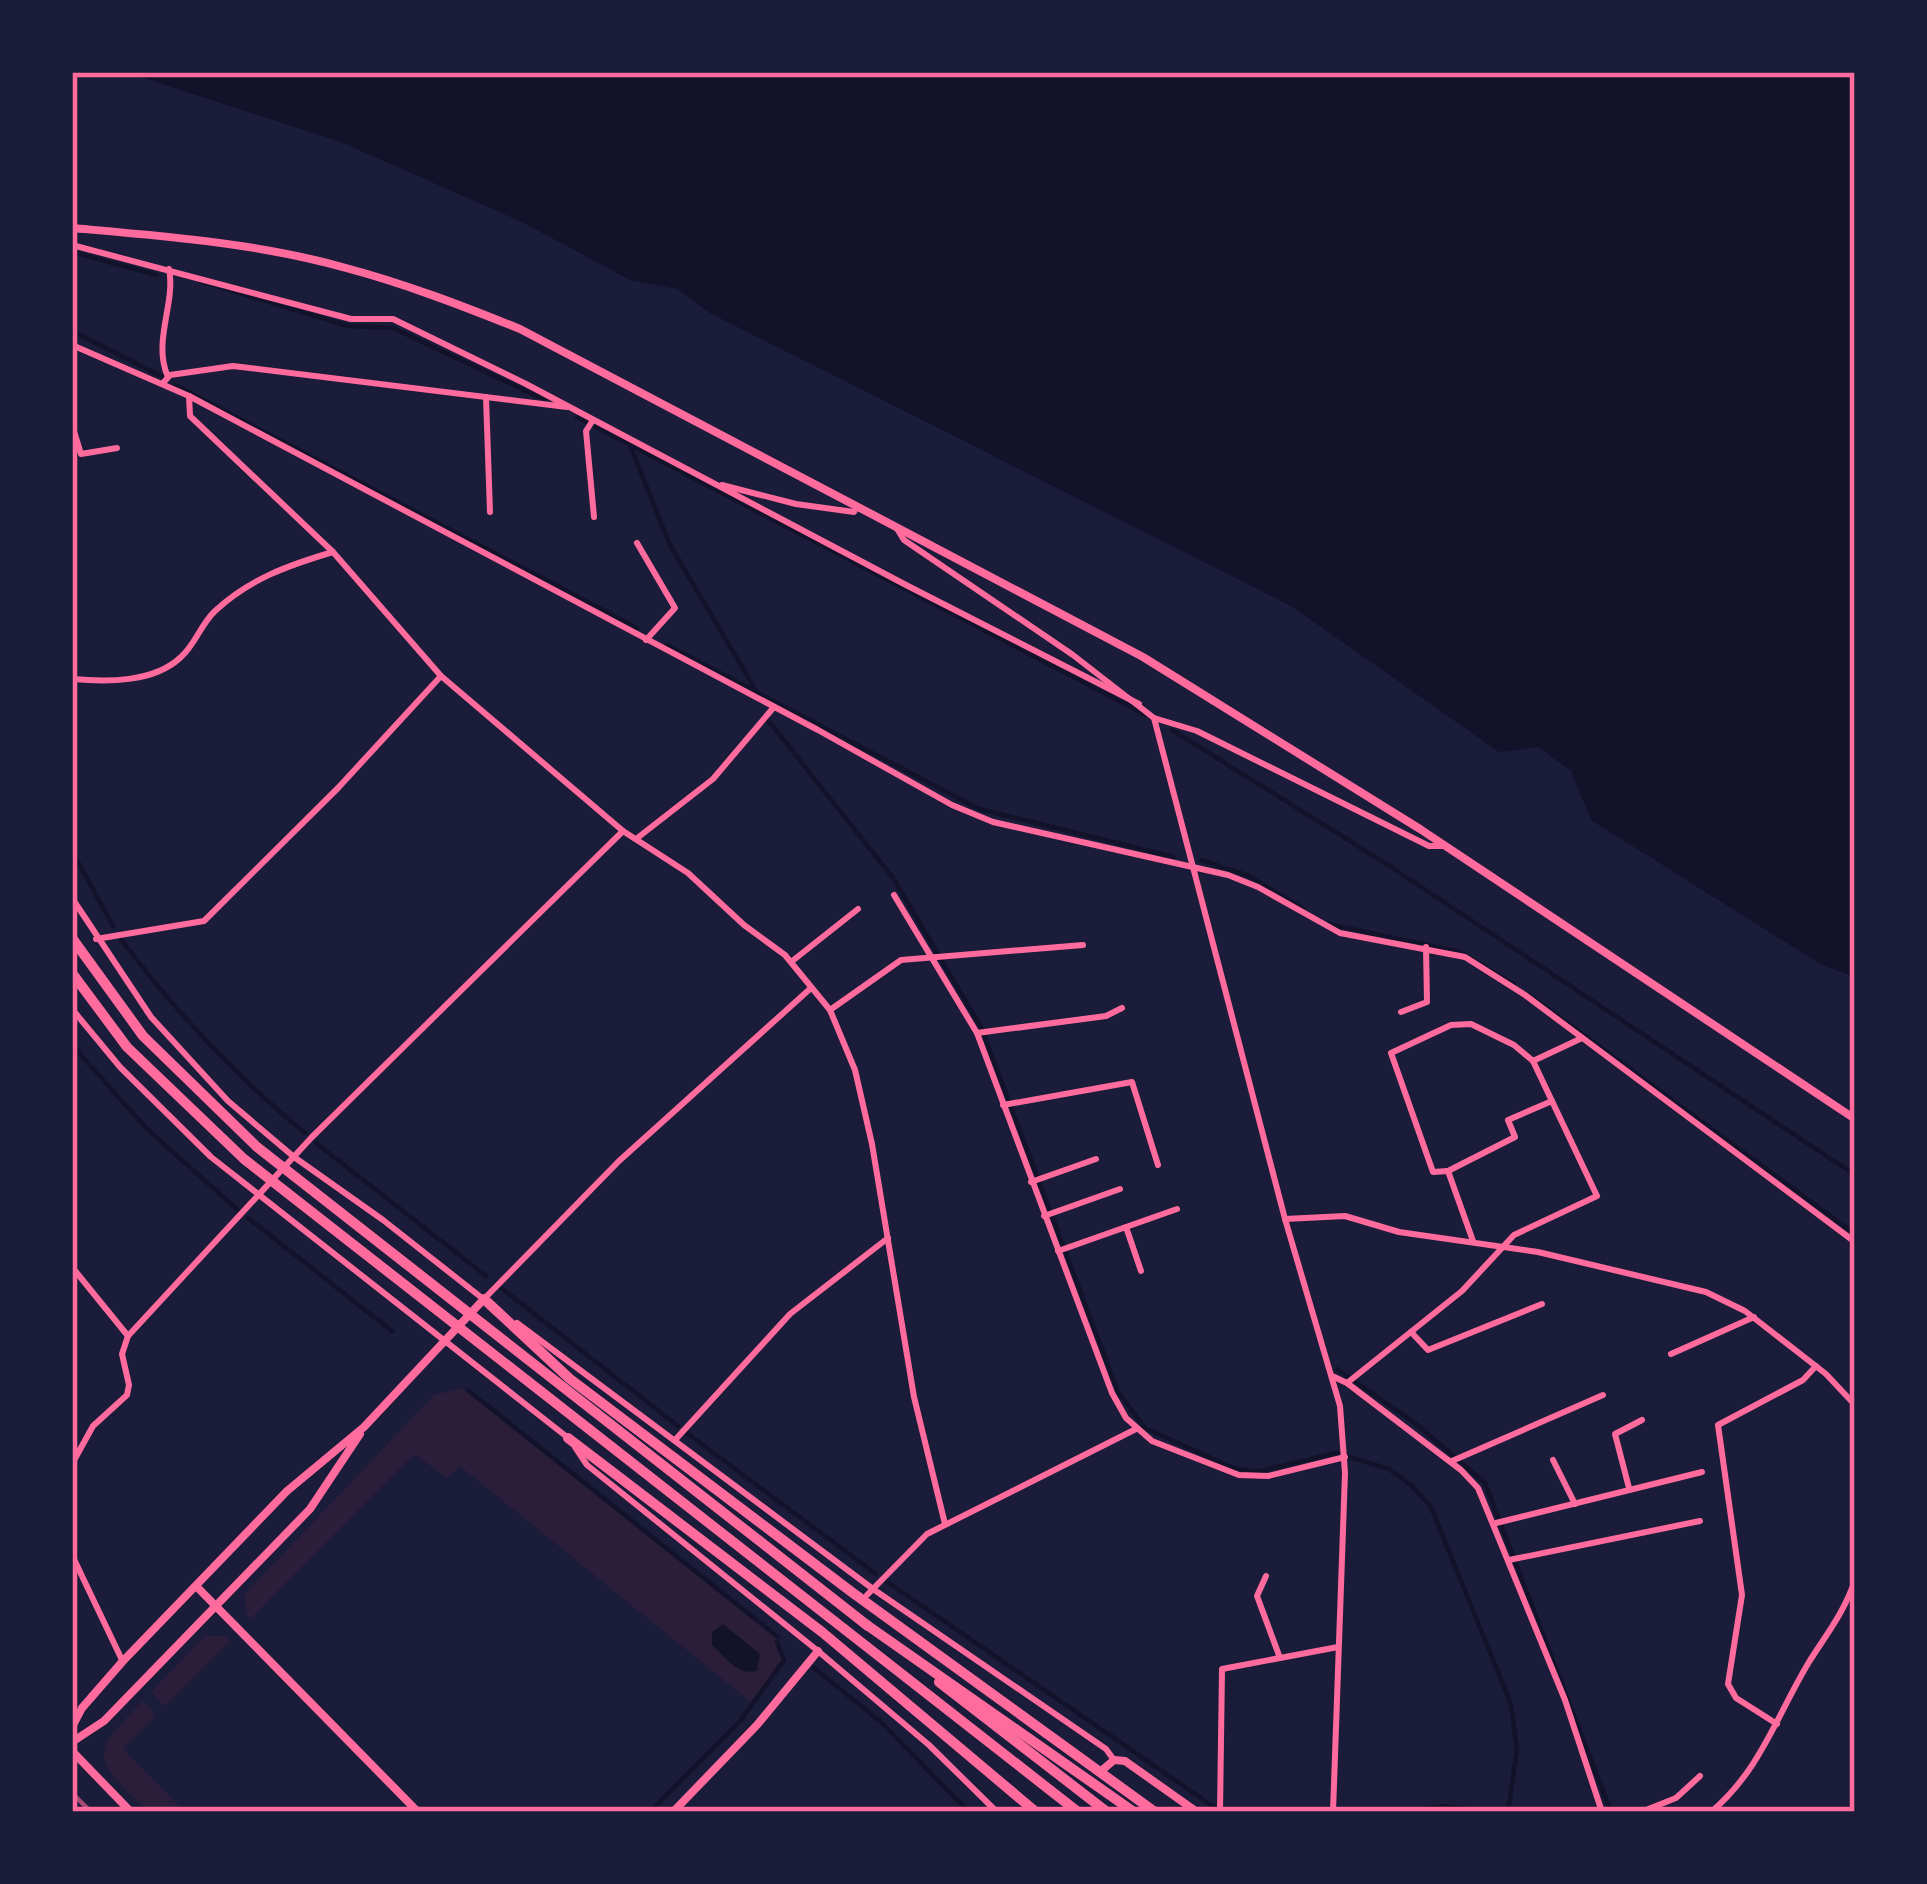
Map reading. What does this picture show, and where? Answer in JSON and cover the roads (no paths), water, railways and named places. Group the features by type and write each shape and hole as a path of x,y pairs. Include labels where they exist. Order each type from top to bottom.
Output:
{"highway":[{"path":"72,938 143,1036 242,1135 1107,1812"},
{"path":"72,973 128,1047 202,1123 288,1196 1078,1812"},
{"path":"484,1299 586,1391 853,1594 1155,1812"},
{"path":"568,1438 822,1632 1036,1812"},
{"path":"864,1623 1134,1812"}],"street":[{"path":"72,228 172,236 316,261 433,295 520,329 1143,657 1448,847 1855,1119"},
{"path":"72,245 351,319 393,319 1138,704"},
{"path":"166,380 163,326 172,283 169,268"},
{"path":"72,345 166,380 952,805 993,822 1192,865 1258,886 1340,933 1465,957 1526,995 1855,1242"},
{"path":"166,380 233,366 571,407"},
{"path":"189,396 190,416 333,552 441,676 623,831 688,873 790,962 830,1010 855,1070 914,1396 945,1524"},
{"path":"486,397 490,512"},
{"path":"592,423 586,431 594,517"},
{"path":"72,425 81,454 118,448"},
{"path":"718,486 796,504 854,512 857,507"},
{"path":"895,525 904,540 1154,718 1197,731 1429,846 1448,847"},
{"path":"637,542 675,608 646,640"},
{"path":"72,679 137,678 160,670 181,658 214,612 260,578 333,552"},
{"path":"96,939 204,922 441,676"},
{"path":"636,838 713,779 774,707"},
{"path":"1154,718 1285,1219 1340,1406 1345,1454 1333,1812"},
{"path":"72,1464 93,1426 127,1395 122,1354 128,1336 294,1157 623,831"},
{"path":"894,895 981,1033 1112,1393 1136,1429 1152,1441 1239,1475 1268,1476 1345,1454"},
{"path":"72,898 151,1017 228,1101 294,1157 675,1439 870,1592 1106,1749 1114,1760 1131,1763 1197,1812"},
{"path":"790,962 858,909"},
{"path":"830,1010 901,960 1083,945"},
{"path":"1401,1012 1427,1002 1426,947"},
{"path":"72,1727 82,1708 123,1661 286,1491 364,1427 619,1161 811,988"},
{"path":"981,1033 1106,1016 1122,1008"},
{"path":"72,1009 156,1104 259,1198 568,1438 587,1465 821,1648 997,1812"},
{"path":"1350,1380 1462,1291 1514,1234 1597,1196 1552,1101 1533,1061 1514,1045 1472,1024 1451,1025 1391,1052 1433,1172 1448,1171 1515,1136 1508,1120 1552,1101"},
{"path":"1533,1061 1582,1038"},
{"path":"1008,1104 1132,1082 1158,1165"},
{"path":"1036,1181 1096,1160"},
{"path":"1448,1171 1473,1240"},
{"path":"1049,1214 1120,1190"},
{"path":"1062,1249 1177,1209"},
{"path":"1285,1219 1345,1216 1399,1232 1506,1246 1706,1292 1754,1317 1816,1366 1855,1405"},
{"path":"1126,1227 1141,1271"},
{"path":"675,1439 790,1314 888,1238"},
{"path":"72,1267 128,1336"},
{"path":"1411,1332 1428,1350 1542,1304"},
{"path":"1671,1354 1754,1317"},
{"path":"1778,1724 1736,1698 1728,1684 1742,1595 1718,1425 1803,1380 1816,1366"},
{"path":"1332,1376 1350,1380 1454,1460 1478,1488 1513,1559 1601,1812"},
{"path":"1454,1460 1603,1395"},
{"path":"1629,1488 1615,1434 1642,1420"},
{"path":"72,1742 104,1720 310,1509 364,1427"},
{"path":"870,1592 927,1534 1136,1429"},
{"path":"1553,1460 1575,1504"},
{"path":"1498,1522 1702,1472"},
{"path":"1513,1559 1700,1522"},
{"path":"72,1555 123,1661"},
{"path":"1265,1576 1257,1596 1280,1658"},
{"path":"1711,1812 1750,1774 1808,1664 1844,1610 1855,1580"},
{"path":"196,1587 418,1812"},
{"path":"1220,1812 1222,1669 1338,1647"},
{"path":"673,1812 757,1725 821,1648"},
{"path":"72,1751 131,1812"},
{"path":"1097,1775 1114,1760"},
{"path":"1641,1812 1676,1798 1700,1776"}],"waterway":[{"path":"72,252 157,275"},
{"path":"200,281 348,326 393,328 545,400"},
{"path":"72,331 163,377"},
{"path":"175,385 637,628"},
{"path":"577,417 1146,715"},
{"path":"630,445 669,543 756,691"},
{"path":"667,645 979,809 1174,857"},
{"path":"768,720 893,878 981,1027 1118,1392 1145,1428 1233,1468 1256,1472 1336,1453 1389,1469 1431,1507 1511,1704 1517,1750 1508,1812"},
{"path":"1172,730 1382,861 1855,1175"},
{"path":"72,851 113,926"},
{"path":"1201,860 1249,876 1303,909"},
{"path":"1328,924 1460,952 1514,985"},
{"path":"120,938 206,1041 305,1133"},
{"path":"1529,995 1855,1234"},
{"path":"72,1045 147,1129 239,1211"},
{"path":"316,1143 486,1276"},
{"path":"248,1218 392,1331"},
{"path":"501,1288 678,1426"},
{"path":"1337,1369 1415,1423 1485,1483 1611,1812"},
{"path":"469,1391 778,1637"},
{"path":"687,1433 876,1574"},
{"path":"886,1581 1214,1807"},
{"path":"650,1812 741,1720 784,1660 777,1642"},
{"path":"814,1668 882,1723 969,1812"},
{"path":"1400,1812 1444,1806 1493,1812"}],"railway":[{"path":"72,1793 91,1812"}]}
